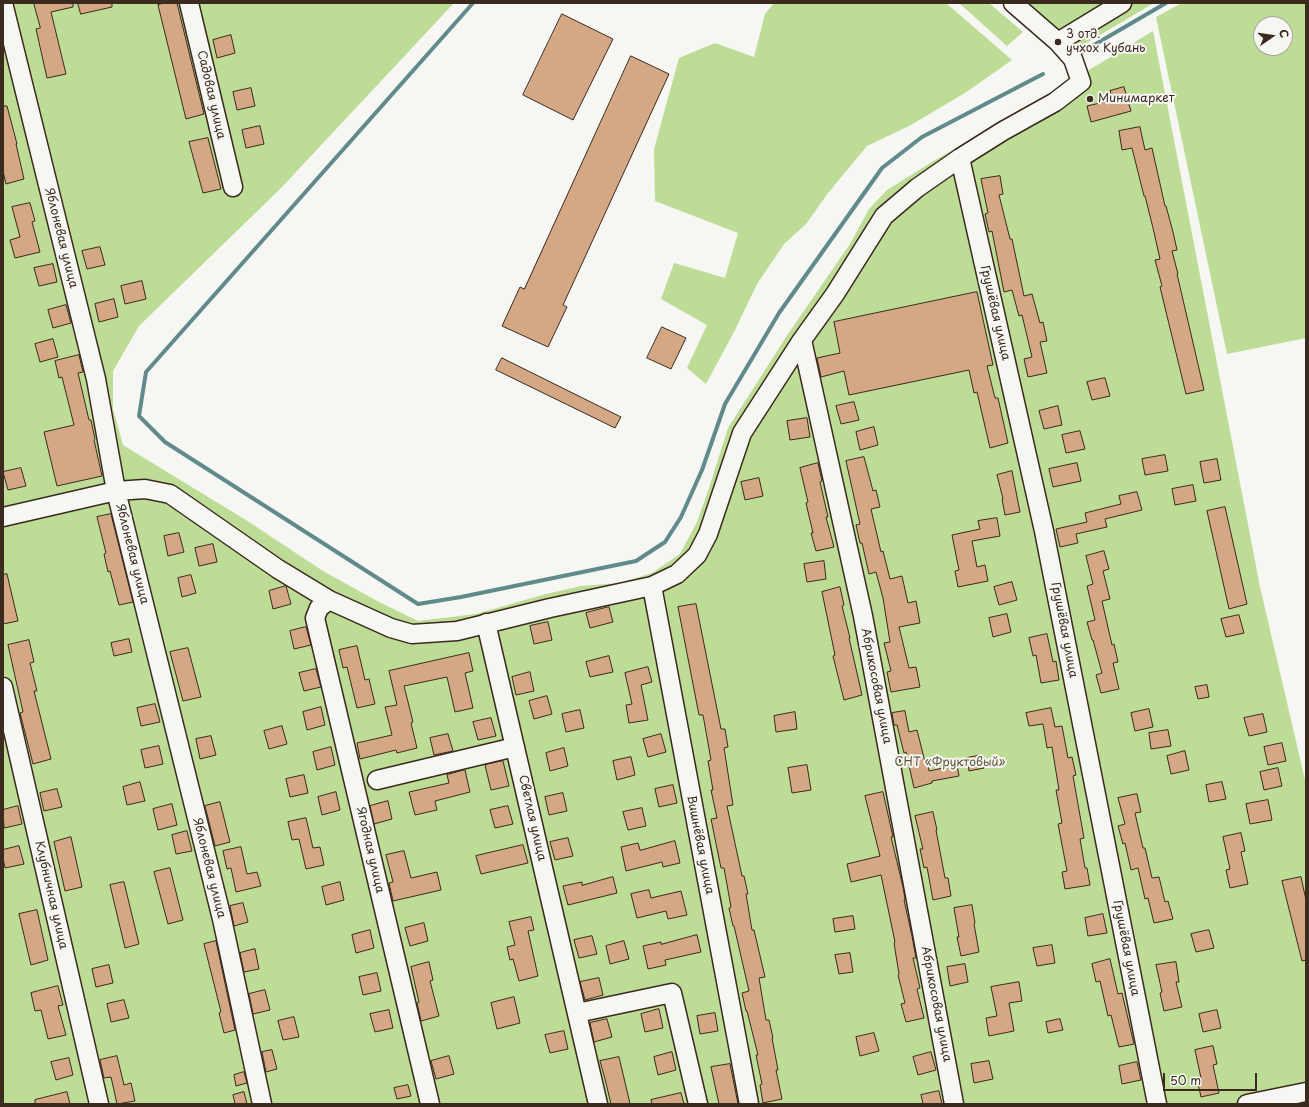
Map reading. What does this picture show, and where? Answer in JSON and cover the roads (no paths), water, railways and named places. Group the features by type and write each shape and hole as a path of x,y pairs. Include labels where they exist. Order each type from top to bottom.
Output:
{"street":[{"name":"Яблоневая улица","path":"3,3 96,379 116,491 222,919 262,1104"},
{"name":"Садовая улица","path":"189,3 233,187"},
{"path":"3,517 116,491 145,489 170,494 278,568 329,600 391,628 412,634 457,631 486,623 652,586 677,574 697,555 708,534 742,433 802,340 835,294 884,216 917,188 960,158 1003,131 1055,102 1081,82 1073,59 1058,42 1013,3"},
{"path":"1058,42 1122,3"},
{"name":"Грушёвая улица","path":"960,158 1044,531 1157,1104"},
{"name":"Абрикосовая улица","path":"802,340 863,616 954,1104"},
{"name":"Вишнёвая улица","path":"652,586 749,1104"},
{"name":"Ягодная улица","path":"329,600 320,608 315,618 430,1104"},
{"name":"Светлая улица","path":"486,623 598,1104"},
{"name":"Клубничная улица","path":"3,687 99,1104"},
{"path":"377,780 515,747"},
{"path":"577,1013 672,993 698,1104"},
{"path":"1247,1104 1271,1101 1306,1092"}],"waterway":[{"path":"473,3 146,372 139,416 165,442 418,604 461,597 636,561 665,542 681,517 702,470 725,404 779,313 882,168 922,137 1043,74"},
{"path":"1082,52 1166,3"}],"place":[{"name":"3 отд. учхох Кубань","path":"1058,42"},
{"name":"Минимаркет","path":"1090,99"}],"park label":[{"name":"СНТ «Фруктовый»","path":"950,763"}]}
